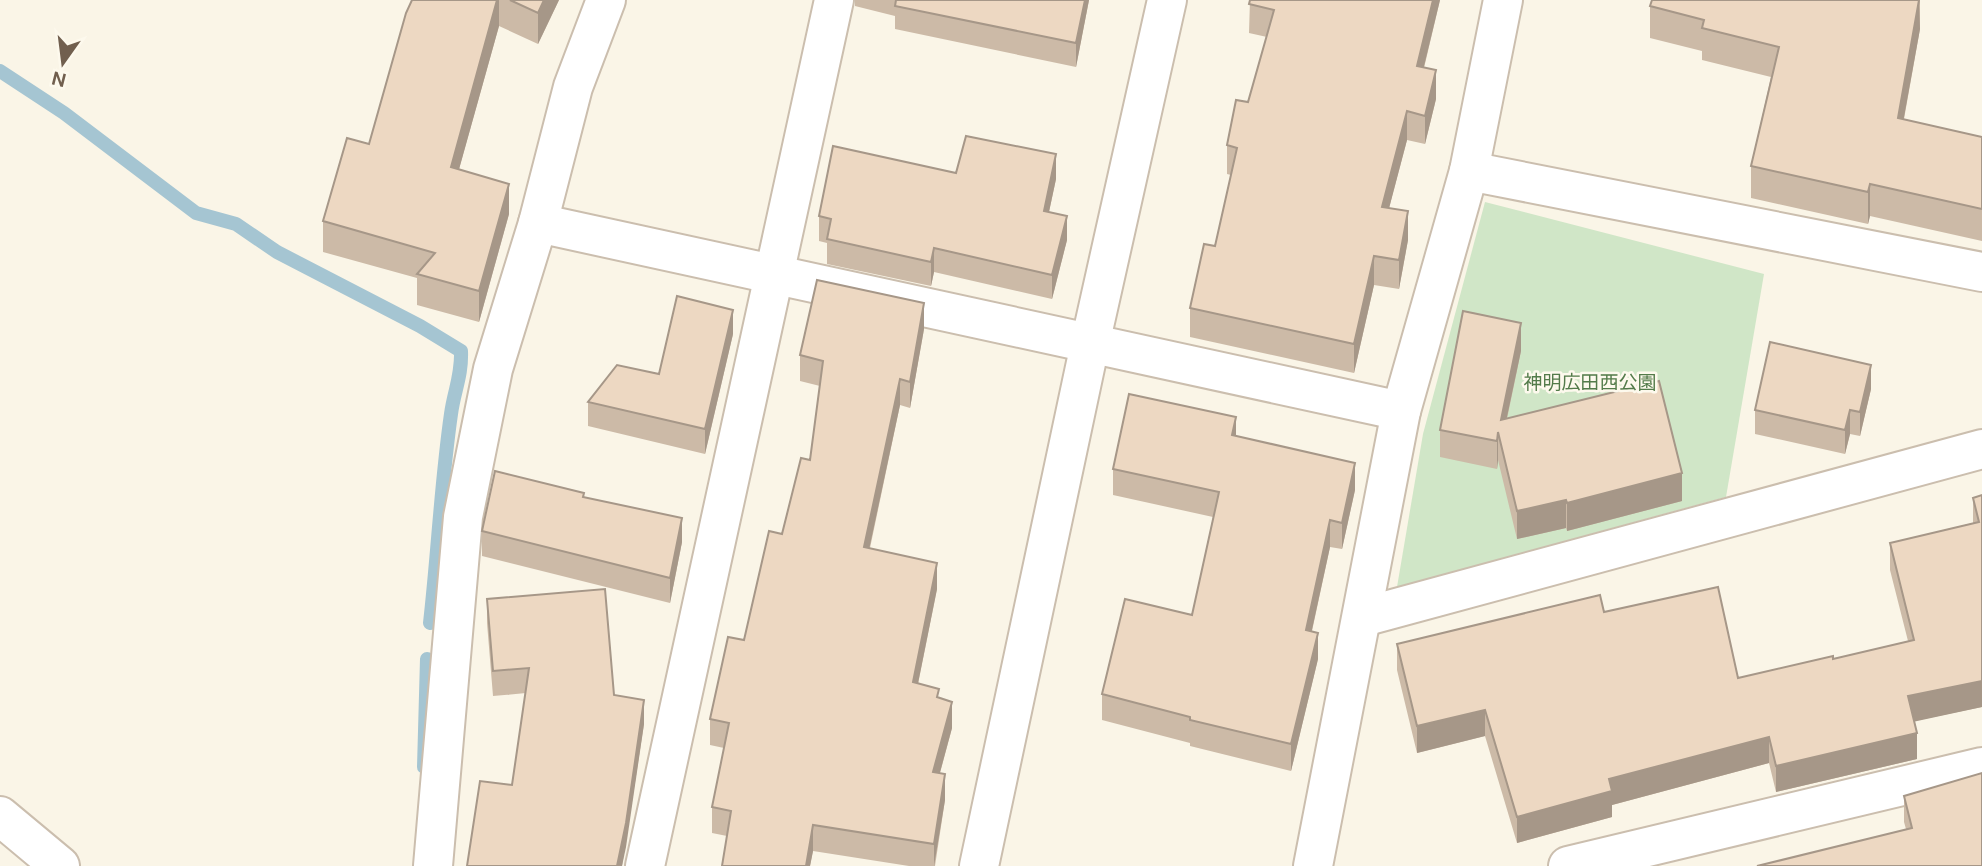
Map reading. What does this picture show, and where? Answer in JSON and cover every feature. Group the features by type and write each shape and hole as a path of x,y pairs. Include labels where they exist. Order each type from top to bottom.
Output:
{"street":[{"path":"433,866 463,517 493,369 538,223 573,87 606,0"},
{"path":"645,866 834,0"},
{"path":"979,866 1090,344 1167,0"},
{"path":"1313,866 1401,411 1469,171 1503,0"},
{"path":"1469,171 1982,272"},
{"path":"538,223 774,272 1401,411"},
{"path":"1363,617 1982,449"},
{"path":"1568,866 1982,767"},
{"path":"0,816 60,866"}],"green space":[{"name":"神明広田西公園","path":"1485,202 1764,274 1726,497 1397,587 1423,434"}],"building":[{"path":"412,0 497,0 451,167 509,184 479,291 417,274 435,253 323,221 347,138 369,144"},
{"path":"510,0 544,0 538,13"},
{"path":"896,0 1085,0 1076,43 895,6"},
{"path":"1250,0 1433,0 1417,66 1436,70 1425,116 1407,111 1382,207 1408,211 1399,260 1374,256 1354,344 1190,308 1204,244 1215,246 1237,148 1227,145 1236,100 1248,102 1274,10 1249,4"},
{"path":"1652,0 1919,0 1898,118 1982,137 1982,209 1870,184 1868,192 1751,166 1779,47 1702,28 1704,20 1650,6"},
{"path":"966,136 1056,154 1044,211 1067,216 1052,275 934,248 931,262 827,239 831,219 819,216 833,146 956,173"},
{"path":"817,280 924,303 910,382 900,379 864,547 937,563 913,682 939,689 937,697 952,702 933,772 945,774 934,844 813,825 806,866 722,866 731,811 712,807 729,723 710,719 728,637 744,640 769,531 782,534 801,458 810,460 823,361 800,355"},
{"path":"677,296 733,310 705,429 588,402 617,365 659,374"},
{"path":"1463,311 1521,323 1501,420 1659,381 1682,473 1567,503 1566,500 1517,511 1498,432 1497,441 1440,430"},
{"path":"1770,342 1871,365 1860,412 1850,410 1845,430 1755,410"},
{"path":"1129,394 1236,417 1232,435 1355,463 1342,523 1330,520 1306,630 1318,633 1291,744 1190,720 1190,717 1102,694 1125,599 1192,615 1219,492 1113,469"},
{"path":"495,471 584,493 583,497 682,518 670,578 482,531"},
{"path":"1982,495 1982,681 1908,696 1917,733 1776,766 1769,737 1609,779 1612,791 1517,817 1485,710 1417,726 1397,644 1600,595 1604,612 1718,587 1738,678 1914,640 1890,543 1979,522 1973,498"},
{"path":"605,589 614,695 644,700 617,866 467,866 480,781 512,785 529,668 493,671 487,599"},
{"path":"1982,773 1982,866 1757,866 1912,828 1904,796"}],"waterway":[{"path":"0,71 64,113 196,213 236,224 277,252 420,326 461,351 448,440 430,623"},
{"path":"424,767 427,659"}]}
